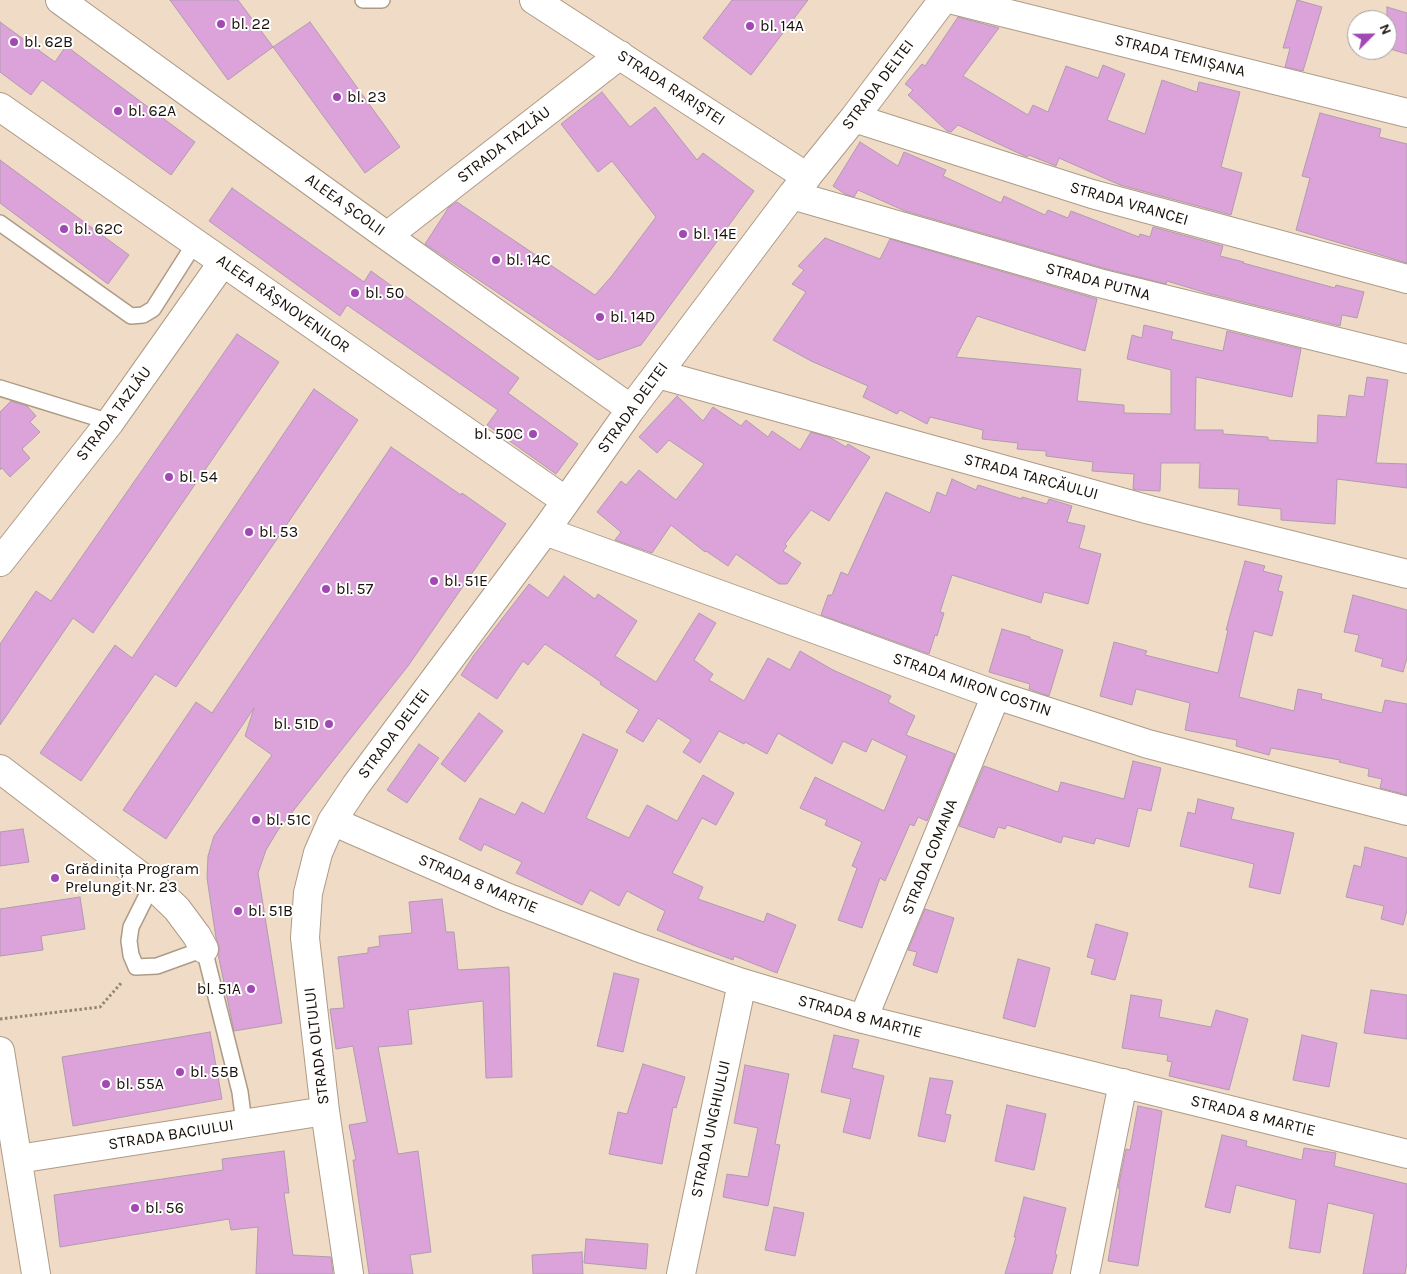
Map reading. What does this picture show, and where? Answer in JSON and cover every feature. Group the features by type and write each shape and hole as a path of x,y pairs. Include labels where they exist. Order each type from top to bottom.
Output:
{"street":[{"name":"ALEEA ȘCOLII","path":"60,0 631,409"},
{"name":"STRADA RARIȘTEI","path":"534,0 620,55 799,186"},
{"name":"STRADA DELTEI","path":"332,822 356,785 545,531 631,409 799,186 854,118 943,0"},
{"name":"STRADA TEMIȘANA","path":"954,0 1407,113"},
{"name":"STRADA TAZLĂU","path":"387,236 620,55"},
{"name":"ALEEA RÂȘNOVENILOR","path":"0,106 566,501"},
{"name":"STRADA VRANCEI","path":"854,118 1092,194 1407,279"},
{"name":"STRADA PUTNA","path":"799,186 1099,283 1407,359"},
{"name":"STRADA TAZLĂU","path":"0,562 110,422 223,262"},
{"name":"STRADA TARCĂULUI","path":"658,374 1150,510 1407,574"},
{"name":"STRADA MIRON COSTIN","path":"545,531 996,695 1148,744 1407,811"},
{"name":"STRADA COMANA","path":"863,1019 996,695"},
{"path":"0,769 152,885 177,909 204,949"},
{"name":"STRADA 8 MARTIE","path":"332,822 506,897 637,947 742,983 863,1019 1407,1154"},
{"name":"STRADA OLTULUI","path":"332,822 318,854 308,893 305,938 324,1111 349,1274"},
{"name":"STRADA UNGHIULUI","path":"681,1274 742,983"},
{"path":"0,1051 11,1148 36,1274"},
{"path":"1085,1274 1123,1083"},
{"name":"STRADA BACIULUI","path":"11,1148 244,1123 324,1111"}],"lane":[{"path":"363,0 382,0"},
{"path":"0,223 132,316 143,315 153,309 195,242"},
{"path":"0,388 110,422"},
{"path":"152,885 131,927 129,941 131,955 136,967 157,966 204,949 240,1092 244,1123"}],"path":[{"path":"0,1019 100,1007 136,967"}],"building":[{"name":"bl. 22","path":"170,0 238,0 273,47 228,80"},
{"name":"bl. 14A","path":"732,0 808,0 751,75 703,38"},
{"path":"1297,0 1322,7 1303,71 1285,67 1290,48 1283,48"},
{"path":"1397,10 1407,13 1407,54 1397,51"},
{"path":"958,17 999,28 963,76 1028,115 1033,105 1048,112 1066,66 1098,78 1103,65 1125,74 1107,120 1145,134 1162,80 1197,92 1199,82 1240,92 1221,167 1242,173 1231,215 1120,185 1059,158 1056,166 1029,155 1027,157 958,125 951,132 947,131 908,95 913,90 905,84 922,64 925,66"},
{"name":"bl. 62A","path":"0,22 55,62 66,46 195,142 171,175 42,80 31,95 0,72"},
{"name":"bl. 23","path":"310,22 400,147 365,173 273,47"},
{"path":"602,92 630,127 655,107 697,160 703,153 754,191 641,345 598,360 425,244 449,207 457,202 595,295 611,277 656,217 612,161 598,172 561,124"},
{"path":"1320,113 1381,129 1379,137 1407,144 1407,263 1296,230 1310,178 1302,176"},
{"path":"860,142 898,166 904,152 946,170 943,176 1001,203 1004,196 1045,215 1048,210 1068,218 1071,211 1139,237 1140,234 1150,237 1153,227 1223,246 1220,256 1335,288 1336,285 1364,292 1357,318 1342,315 1340,326 1210,294 1167,281 1166,284 1103,268 905,211 858,190 854,197 845,194 833,186"},
{"name":"bl. 62C","path":"0,160 129,255 108,284 0,203"},
{"name":"bl. 50","path":"232,188 364,282 371,271 519,378 508,393 578,444 556,474 487,425 498,410 347,305 340,316 209,221"},
{"path":"825,238 880,259 890,239 1097,299 1085,351 977,316 956,357 1081,369 1077,401 1124,405 1124,413 1171,414 1171,370 1127,359 1132,335 1142,338 1144,325 1173,332 1171,339 1223,351 1227,331 1301,349 1292,397 1196,377 1195,430 1223,430 1223,434 1268,437 1268,440 1317,443 1318,415 1346,417 1349,395 1364,397 1367,377 1388,380 1376,463 1407,464 1407,488 1337,479 1335,524 1281,520 1281,509 1238,505 1239,489 1199,488 1200,463 1161,463 1160,491 1137,490 1133,489 1134,474 1092,471 1093,462 1046,456 1046,451 1017,449 1018,443 982,439 983,430 930,417 927,424 900,410 897,414 863,397 868,386 811,361 773,340 806,292 792,284 804,270 798,266"},
{"name":"bl. 54","path":"237,334 279,362 93,633 73,618 0,725 0,644 36,591 51,601"},
{"name":"bl. 53","path":"314,389 358,420 176,687 155,674 81,781 40,753 115,645 132,658"},
{"path":"677,396 703,421 713,407 741,426 746,420 768,437 772,431 800,450 811,432 831,438 846,447 848,444 870,457 829,521 811,510 785,544 787,546 783,551 801,563 787,584 779,584 736,554 728,566 705,552 671,525 652,553 615,540 621,532 597,512 621,481 626,485 639,470 676,500 704,464 669,440 657,453 639,437"},
{"path":"11,401 27,406 36,416 30,422 40,432 22,449 30,458 10,477 2,468 0,470 0,412"},
{"path":"391,447 506,524 408,666 278,830 266,850 258,873 282,1023 234,1031 218,954 220,949 216,938 207,878 208,856 214,836 272,755 245,736 254,708 166,839 123,810 196,702 212,713"},
{"path":"952,479 976,490 978,485 1022,499 1022,497 1047,504 1049,499 1072,506 1067,522 1085,526 1079,548 1101,554 1088,604 1044,592 1041,603 952,575 940,612 944,613 929,654 821,615 828,595 832,595 841,572 848,575 886,492 930,513 937,492 946,496"},
{"path":"1245,561 1265,566 1263,571 1282,576 1278,591 1283,592 1272,636 1254,631 1239,697 1294,711 1298,689 1322,694 1321,699 1382,713 1385,700 1407,704 1407,795 1380,788 1382,779 1368,776 1369,769 1339,762 1340,760 1271,748 1269,755 1236,746 1237,740 1185,730 1190,703 1136,689 1132,705 1100,696 1114,642 1147,651 1145,655 1218,673 1228,630 1226,630"},
{"path":"564,576 595,599 598,594 637,621 615,656 656,682 699,613 716,623 694,660 713,674 709,680 744,701 768,658 790,670 800,651 833,670 891,696 888,702 915,716 906,735 955,754 927,821 918,817 914,826 910,824 885,881 880,878 862,928 838,920 857,868 852,866 862,842 825,825 827,820 800,808 815,777 884,811 907,756 872,739 866,752 843,741 832,764 778,733 767,754 719,731 700,763 683,752 691,740 658,718 643,742 626,732 639,710 545,644 528,665 523,661 497,699 461,675 474,655 529,584 548,598"},
{"path":"1353,595 1407,610 1407,658 1403,672 1381,666 1383,659 1355,651 1359,635 1344,632"},
{"path":"1002,629 1030,637 1030,639 1063,650 1049,696 1029,689 1030,684 989,672"},
{"path":"479,713 503,731 465,782 441,764"},
{"path":"583,734 618,750 586,818 629,838 647,805 677,821 703,775 734,793 716,825 702,818 672,873 703,887 698,899 764,922 767,913 796,925 777,973 734,956 733,960 657,930 665,911 627,891 619,906 590,890 582,905 516,873 522,862 484,844 481,851 459,839 480,798 515,815 522,802 544,814"},
{"path":"419,744 439,758 407,803 387,790"},
{"path":"1133,761 1161,768 1151,811 1138,808 1129,847 1096,838 1094,844 1063,836 1061,843 1007,825 1005,829 998,827 994,838 959,826 984,766 1058,792 1061,782 1124,799"},
{"path":"1198,799 1234,808 1231,819 1294,833 1280,894 1249,887 1254,864 1180,846 1188,812 1195,814"},
{"name":"Grădinița Program Prelungit Nr. 23","path":"23,829 29,862 0,866 0,832"},
{"path":"1365,847 1407,858 1407,910 1403,925 1381,919 1384,906 1346,897 1354,865 1361,867"},
{"name":"Grădinița Program Prelungit Nr. 23","path":"80,897 85,929 41,936 43,950 0,956 0,909"},
{"path":"442,899 446,932 454,932 458,970 509,967 512,1077 486,1078 483,1001 408,1010 412,1044 378,1047 398,1154 418,1151 431,1252 410,1255 413,1274 369,1274 353,1160 356,1160 349,1125 367,1122 353,1046 336,1049 330,1009 344,1008 338,957 368,953 368,948 380,946 379,936 412,933 409,902"},
{"path":"925,909 954,918 937,973 913,965 917,952 908,950"},
{"path":"1096,924 1128,933 1115,980 1091,974 1095,959 1087,957"},
{"path":"1018,959 1050,968 1035,1027 1003,1018"},
{"path":"614,973 639,979 623,1052 597,1046"},
{"path":"1371,990 1407,995 1407,1039 1364,1033"},
{"path":"1131,995 1162,1000 1159,1017 1211,1027 1216,1010 1248,1019 1229,1090 1169,1076 1172,1062 1167,1061 1168,1055 1122,1048"},
{"path":"210,1032 222,1099 73,1126 62,1057"},
{"path":"834,1035 859,1040 852,1068 884,1076 870,1139 843,1132 851,1099 821,1092"},
{"path":"1302,1035 1337,1043 1329,1087 1293,1080"},
{"path":"643,1064 685,1077 676,1108 673,1107 662,1164 609,1154 618,1112 627,1114"},
{"path":"745,1065 789,1074 775,1144 780,1145 768,1206 723,1197 727,1174 748,1177 758,1128 734,1123"},
{"path":"930,1078 953,1081 945,1114 951,1115 945,1142 918,1136"},
{"path":"1007,1105 1046,1114 1034,1170 995,1161"},
{"path":"1138,1106 1162,1111 1138,1266 1108,1261 1120,1189 1118,1188 1126,1149 1130,1150"},
{"path":"1222,1135 1247,1141 1246,1146 1302,1160 1304,1148 1336,1153 1334,1166 1407,1184 1407,1262 1405,1274 1363,1274 1374,1214 1328,1203 1320,1253 1289,1248 1296,1200 1236,1185 1230,1213 1205,1207"},
{"path":"284,1151 289,1193 284,1193 293,1255 331,1257 333,1274 256,1274 258,1227 231,1230 229,1219 60,1247 54,1195 223,1170 222,1159"},
{"path":"1024,1197 1066,1208 1052,1274 1005,1274 1016,1237 1014,1237"},
{"path":"774,1207 804,1213 795,1256 765,1250"},
{"path":"586,1239 648,1244 646,1269 584,1263"},
{"path":"582,1252 583,1274 533,1274 532,1255"}],"place":[{"name":"bl. 22","path":"221,24"},
{"name":"bl. 14A","path":"750,26"},
{"name":"bl. 62B","path":"14,42"},
{"name":"bl. 23","path":"337,97"},
{"name":"bl. 62A","path":"118,111"},
{"name":"bl. 62C","path":"64,229"},
{"name":"bl. 14E","path":"683,234"},
{"name":"bl. 14C","path":"496,260"},
{"name":"bl. 50","path":"355,293"},
{"name":"bl. 14D","path":"600,317"},
{"name":"bl. 50C","path":"533,434"},
{"name":"bl. 54","path":"169,477"},
{"name":"bl. 53","path":"249,532"},
{"name":"bl. 51E","path":"434,581"},
{"name":"bl. 57","path":"326,589"},
{"name":"bl. 51D","path":"329,724"},
{"name":"bl. 51C","path":"256,820"},
{"name":"Grădinița Program Prelungit Nr. 23","path":"55,878"},
{"name":"bl. 51B","path":"238,911"},
{"name":"bl. 51A","path":"251,989"},
{"name":"bl. 55B","path":"180,1072"},
{"name":"bl. 55A","path":"106,1084"},
{"name":"bl. 56","path":"135,1208"}]}
